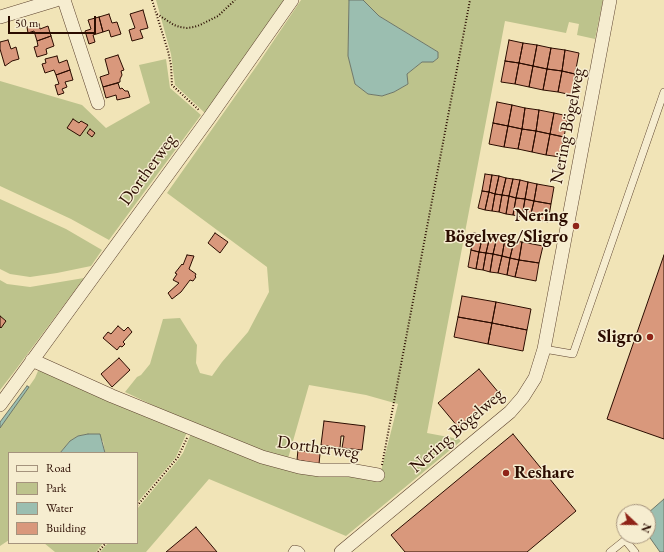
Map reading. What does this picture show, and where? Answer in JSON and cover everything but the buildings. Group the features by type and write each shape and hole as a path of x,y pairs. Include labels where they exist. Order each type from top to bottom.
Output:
{"street":[{"path":"0,17 56,0"},
{"path":"64,0 98,103"},
{"name":"Dortherweg","path":"0,405 209,118 292,0"},
{"name":"Nering Bögelweg","path":"341,552 510,412 523,397 535,378 544,349 610,0"},
{"name":"Dortherweg","path":"32,360 191,429 280,463 320,470 350,470 378,475"}],"lane":[{"path":"544,349 573,354 664,92"},
{"path":"610,552 625,540 635,552"},
{"path":"292,552 294,549 301,552"}],"path":[{"path":"152,0 168,51 172,85 209,118"},
{"path":"156,13 174,25 180,27 194,27 218,16 235,0"},
{"path":"378,475 385,452 470,0"},
{"path":"138,505 178,457 191,429"},
{"path":"98,552 105,544"}],"green space":[{"path":"156,0 287,0 206,114 175,85 171,54"},
{"path":"301,0 349,0 348,56 355,84 368,94 382,96 394,92 408,84 407,74 422,62 433,62 438,58 438,52 379,16 363,0 603,0 595,39 577,35 579,24 569,22 566,33 505,21 427,433 459,439 461,441 346,536 209,479 146,552 100,552 107,544 138,544 138,508 183,453 192,431 257,458 299,469 312,471 349,472 374,478 379,476 381,471 398,404 366,395 309,385 287,462 230,442 125,392 150,364 163,319 180,318 197,345 196,363 200,373 212,376 248,332 269,292 267,267 167,193"},
{"path":"166,59 170,88 201,115 109,240 71,219 0,186 0,81 82,105 106,128 150,103 139,65"},
{"path":"0,199 66,229 102,250 91,266 57,273 30,277 10,274 0,269"},
{"path":"84,278 0,390 0,280 7,284 30,287"},
{"path":"38,371 47,371 188,430 176,457 138,502 138,452 105,452 103,441 88,434 78,436 70,441 61,452 8,452 8,541 0,546 0,428 35,378"},
{"path":"45,544 102,544 96,552 55,552"}],"water":[{"path":"349,0 363,0 379,16 438,52 438,58 433,62 422,62 407,74 408,84 394,92 382,96 368,94 355,84 348,56"},
{"path":"27,386 29,387 0,428 0,422"},
{"path":"100,434 105,452 61,452 70,441 78,436"},
{"path":"664,499 664,552 660,552 654,544 656,544 656,506"}],"place":[{"name":"Nering Bögelweg/Sligro","path":"576,226"},
{"name":"Sligro","path":"650,337"},
{"name":"Reshare","path":"506,473"}]}
